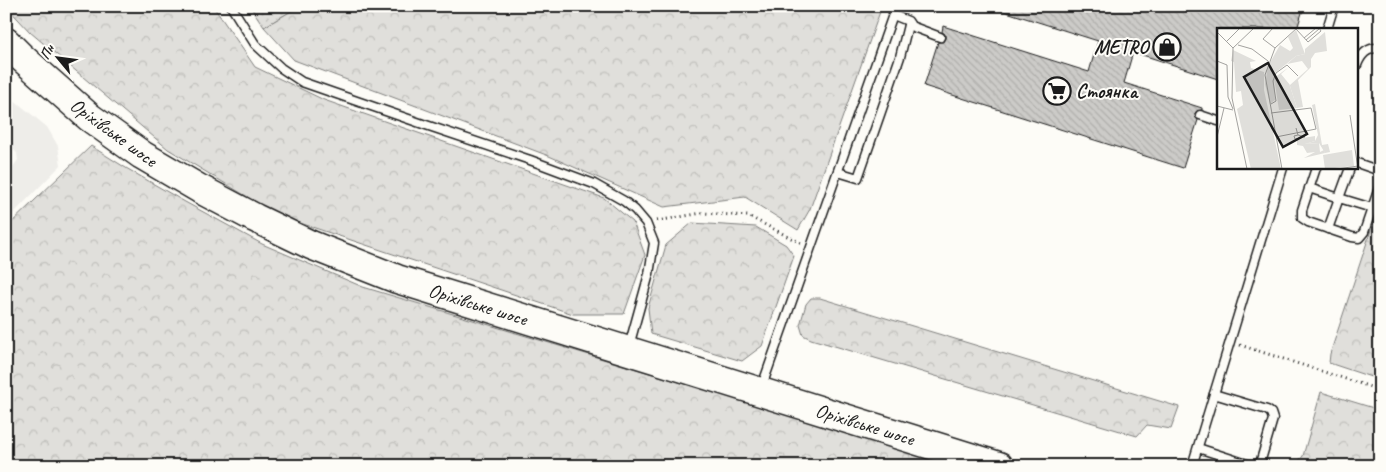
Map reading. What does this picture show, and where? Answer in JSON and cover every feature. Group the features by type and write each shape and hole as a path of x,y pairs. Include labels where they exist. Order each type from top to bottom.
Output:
{"highway":[{"name":"Оріхівське шосе","path":"6,42 88,117 142,155 200,189 311,245 397,279 999,466"}],"lane":[{"path":"231,6 255,44 281,68 302,82 530,160 594,184 636,210 646,223 654,243 649,274 628,350"},
{"path":"760,392 896,6"},
{"path":"1327,28 1334,6"},
{"path":"838,172 858,178 900,57 908,25 910,24 908,21 893,15"},
{"path":"908,25 940,37"},
{"path":"1358,62 1365,51 1380,48"},
{"path":"1200,115 1217,121"},
{"path":"1358,163 1380,171"},
{"path":"1192,466 1283,169"},
{"path":"1316,169 1302,210 1302,218 1308,222 1352,237 1359,238 1364,232 1380,185"},
{"path":"1328,229 1350,169"},
{"path":"1309,188 1372,208"},
{"path":"1198,448 1253,466 1258,465 1261,460 1273,418 1271,413 1267,410 1214,394"}],"path":[{"path":"646,223 702,213 748,216 811,248"},
{"path":"1230,342 1380,390"}],"shaded area":[{"path":"8,95 47,127 58,146 61,165 6,221 6,176 18,160 17,153 6,142 6,97"}],"green space":[{"path":"6,6 213,6 255,67 324,100 604,198 633,222 645,255 624,314 573,314 279,216 168,149 30,32"},
{"path":"250,6 300,6 264,27"},
{"path":"300,6 882,6 810,209 798,230 745,197 664,207 549,156 294,60 264,27"},
{"path":"91,146 185,202 262,244 363,287 959,466 6,466 6,228"},
{"path":"1378,209 1380,210 1380,380 1329,363 1330,354"},
{"path":"692,223 756,227 786,245 794,256 762,346 742,361 651,334 648,308 666,245"},
{"path":"811,298 820,298 1179,407 1171,429 1147,425 1137,436 811,339 803,335 800,325 806,304"},
{"path":"1321,392 1380,410 1380,466 1294,466 1303,456"}],"building":[{"path":"997,6 1304,6 1297,28 1217,28 1217,79 1133,52 1124,83 1202,108 1202,110 1197,111 1195,114 1198,120 1183,168 924,86 938,42 943,42 945,38 945,34 942,32 943,26 1089,72 1098,41 997,9"}],"place":[{"name":"METRO","path":"1167,47"},
{"name":"Стоянка","path":"1057,91"}]}
